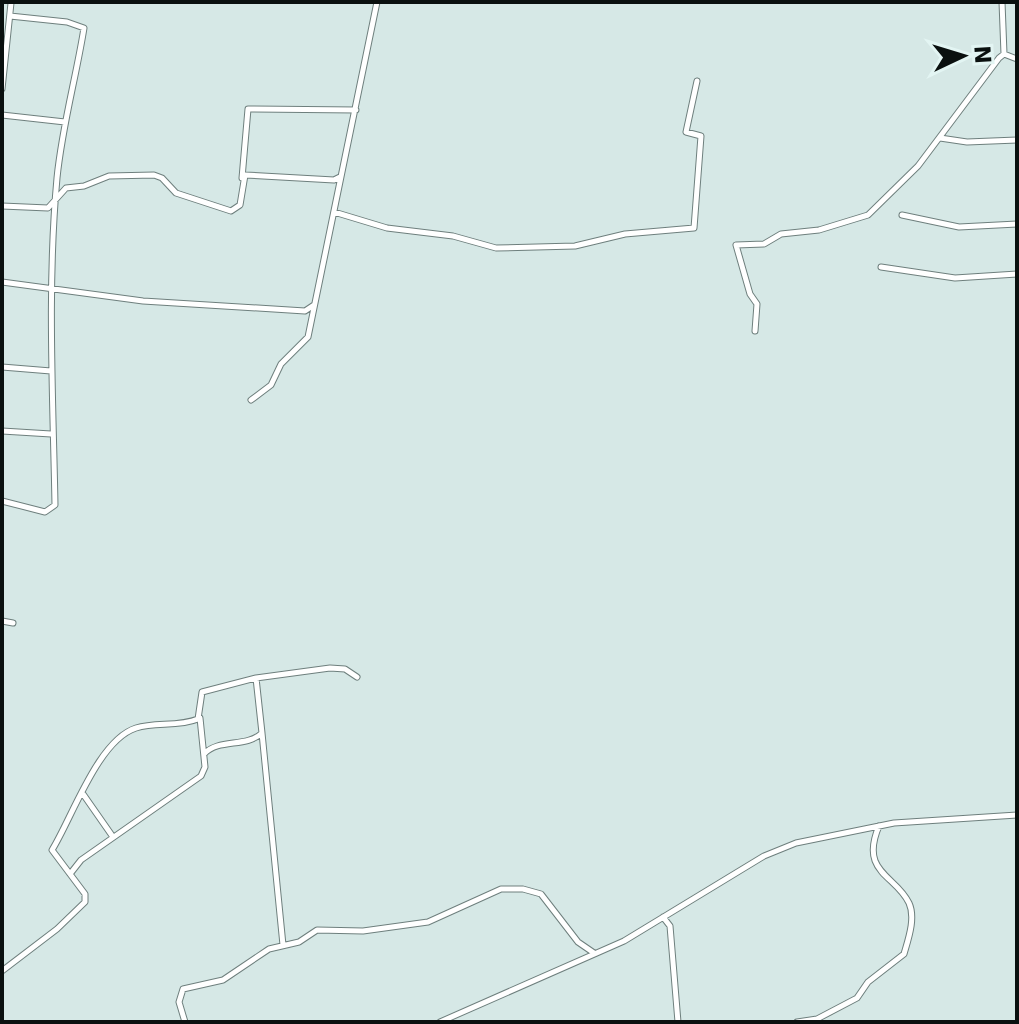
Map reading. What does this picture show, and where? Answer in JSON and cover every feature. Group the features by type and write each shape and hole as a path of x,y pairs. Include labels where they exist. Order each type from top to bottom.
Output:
{"street":[{"path":"251,400 271,385 281,364 308,337 377,2"},
{"path":"755,331 757,304 750,294 736,245 764,244 781,234 819,230 868,215 918,166 1004,54 1002,2"},
{"path":"2,89 11,3"},
{"path":"2,501 45,512 54,508 51,371 55,202 65,122 84,27 10,16"},
{"path":"1004,54 1017,59"},
{"path":"334,212 387,228 453,236 491,248 575,246 625,234 694,228 701,136 686,132 697,81"},
{"path":"2,206 48,208 66,188 84,186 109,176 148,175 159,176 176,193 231,211 240,205 249,108 331,112 356,110"},
{"path":"2,115 65,122"},
{"path":"940,138 967,142 1017,140"},
{"path":"242,179 251,174 334,180 341,176"},
{"path":"902,215 959,227 1017,224"},
{"path":"881,267 955,278 1017,274"},
{"path":"2,282 165,303 305,311 314,305"},
{"path":"2,367 51,371"},
{"path":"2,431 51,434"},
{"path":"2,621 13,623"},
{"path":"70,874 75,864 196,781 205,770 199,717 202,692 256,678 330,668 345,669 357,677"},
{"path":"256,678 283,945"},
{"path":"2,971 82,906 85,894 52,850 118,738 137,728 193,721 199,717"},
{"path":"204,755 212,747 248,741 262,733"},
{"path":"83,794 113,837"},
{"path":"440,1022 595,953 782,849 816,837 879,826 1017,815"},
{"path":"797,1022 817,1019 857,998 868,982 904,954 911,910 906,898 888,882 877,864 874,841 879,826"},
{"path":"185,1022 179,1002 183,989 223,980 255,957 283,945 324,929 363,931 428,922 490,892 513,888 546,898 578,942 595,953"},
{"path":"663,917 670,926 678,1022"}]}
